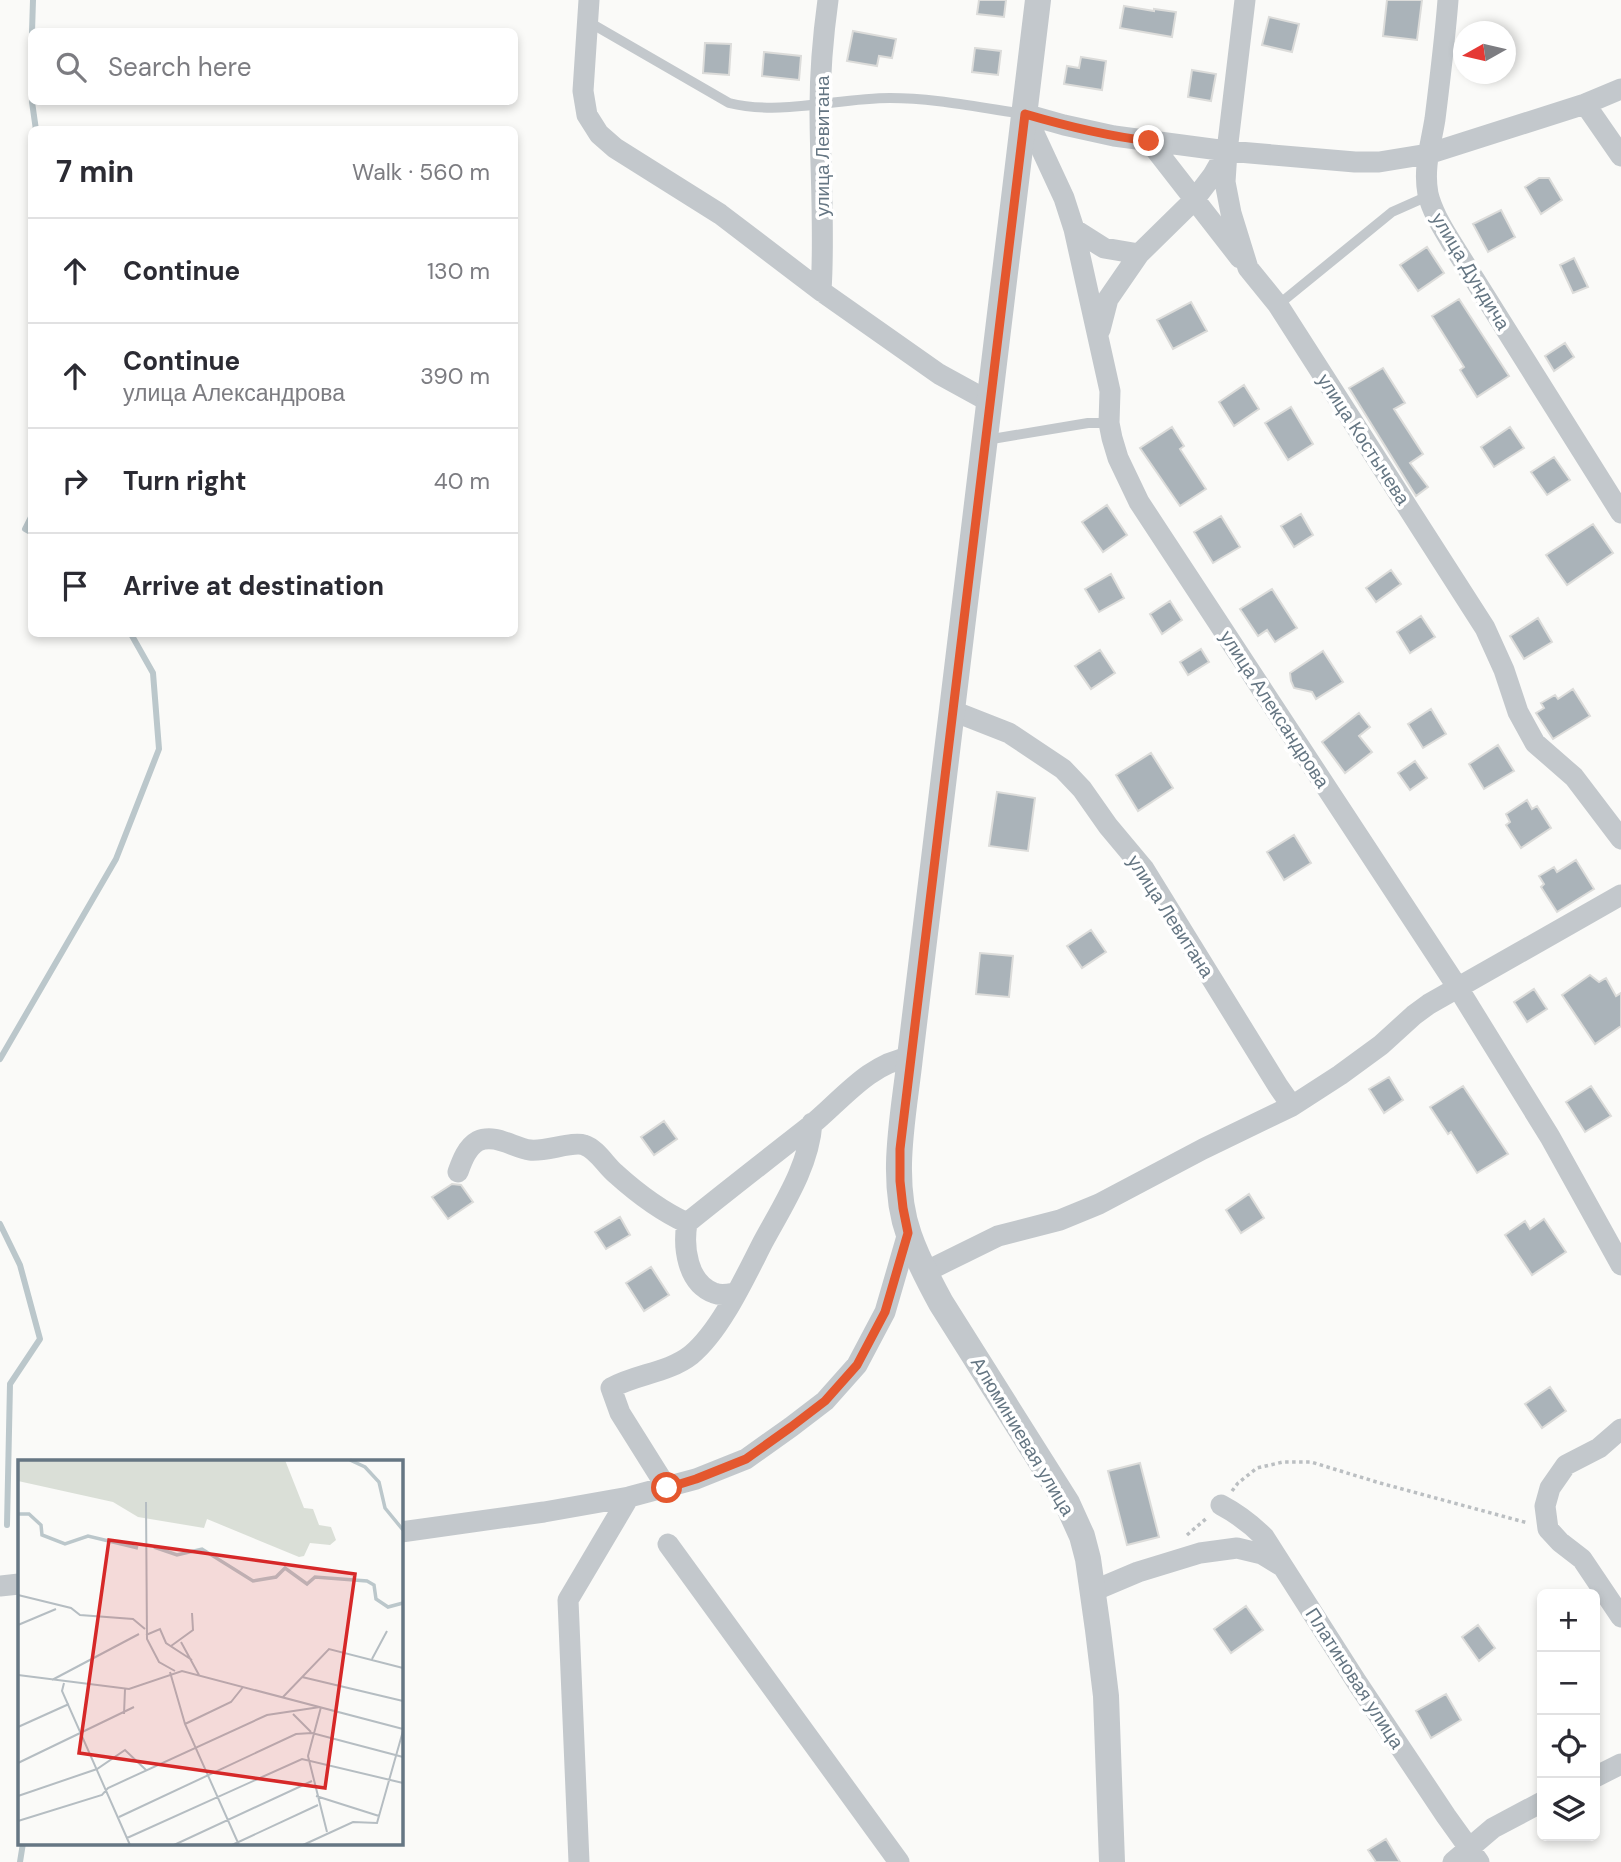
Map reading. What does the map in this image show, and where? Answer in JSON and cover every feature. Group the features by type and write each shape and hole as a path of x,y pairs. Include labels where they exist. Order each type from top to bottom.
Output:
{"street":[{"name":"улица Левитана","path":"821,291 823,257 820,105 828,0"},
{"path":"402,1532 629,1497 696,1479 746,1459 825,1401 857,1365 885,1312 908,1233 903,1208 900,1159 910,1057 1038,0"},
{"name":"улица Костычева","path":"1245,0 1225,182 1231,213 1248,268 1278,305 1485,628 1504,670 1518,712 1535,743 1574,777 1621,839"},
{"name":"улица Дундича","path":"1448,0 1428,153 1428,195 1451,242 1621,513"},
{"path":"588,11 583,91 587,115 599,134 615,148 720,214 821,291 939,374 990,402"},
{"path":"1025,114 1114,136 1149,141 1227,151 1367,162 1405,159 1428,153 1586,104 1621,89"},
{"path":"1586,104 1621,156"},
{"name":"улица Александрова","path":"1025,114 1064,198 1074,229 1110,391 1112,438 1118,458 1139,502 1458,988 1550,1137 1621,1265"},
{"path":"1149,141 1248,268"},
{"path":"1099,335 1108,299 1139,254 1194,200 1227,151"},
{"path":"1074,229 1104,248 1139,254"},
{"name":"улица Левитана","path":"953,711 1009,733 1063,769 1082,789 1108,826 1144,869 1292,1106"},
{"path":"925,1272 998,1236 1060,1220 1099,1204 1292,1106 1371,1053 1414,1015 1621,895"},
{"path":"736,1293 712,1293 698,1282 688,1264 685,1236 687,1223 812,1124 867,1074 883,1064 910,1057"},
{"path":"667,1488 620,1413 611,1388 679,1362 692,1354 712,1331 736,1293 798,1174 808,1147 812,1124"},
{"path":"458,1172 469,1149 478,1141 491,1139 529,1150 584,1144 614,1174 668,1214 687,1223"},
{"name":"Алюминиевая улица","path":"908,1233 941,1303 1066,1503 1082,1536 1093,1591 1106,1696 1112,1862"},
{"path":"1621,1429 1600,1448 1566,1465 1550,1488 1545,1506 1548,1529 1582,1559 1621,1617"},
{"path":"579,1862 568,1600 629,1497"},
{"name":"Платиновая улица","path":"1221,1505 1253,1525 1264,1537 1438,1805 1474,1855"},
{"path":"668,1544 899,1862"},
{"path":"1093,1591 1138,1572 1200,1553 1237,1548 1262,1554 1283,1567"},
{"path":"0,1586 18,1584"},
{"path":"1600,1774 1621,1764"},
{"path":"1453,1862 1474,1855 1493,1828 1537,1805"}],"lane":[{"path":"588,11 729,103 741,106 820,105 891,98 1025,114"},
{"path":"1586,104 1621,100"},
{"path":"1278,305 1392,212 1428,195"},
{"path":"986,440 1088,423 1110,423"}],"path":[{"path":"1180,1541 1221,1505 1238,1483 1257,1468 1283,1462 1311,1462 1548,1529"}],"building":[{"path":"979,0 1006,0 1004,17 977,14"},
{"path":"1387,0 1422,0 1417,40 1383,36"},
{"path":"1124,6 1176,12 1172,37 1120,28"},
{"path":"1269,17 1299,24 1292,52 1262,45"},
{"path":"853,31 896,39 892,58 879,56 877,66 847,61"},
{"path":"705,43 731,44 729,75 703,73"},
{"path":"975,48 1001,51 998,75 972,72"},
{"path":"764,52 801,56 799,80 762,76"},
{"path":"1081,57 1106,61 1102,90 1064,84 1067,66 1079,68"},
{"path":"1192,70 1216,74 1211,101 1188,97"},
{"path":"1539,178 1549,178 1562,200 1541,214 1525,187"},
{"path":"1501,210 1515,237 1488,252 1473,224"},
{"path":"1427,247 1444,273 1418,291 1400,265"},
{"path":"1574,258 1588,287 1573,293 1560,265"},
{"path":"1459,299 1509,376 1477,397 1460,370 1464,367 1432,316"},
{"path":"1191,302 1207,331 1173,349 1157,320"},
{"path":"1565,343 1574,357 1554,371 1545,356"},
{"path":"1383,368 1405,403 1394,409 1423,454 1410,463 1428,487 1416,496 1349,388"},
{"path":"1244,385 1259,409 1234,426 1219,402"},
{"path":"1291,407 1313,444 1288,460 1265,423"},
{"path":"1172,427 1184,446 1180,449 1206,489 1180,506 1140,448"},
{"path":"1510,427 1524,448 1494,467 1481,447"},
{"path":"1554,457 1570,480 1547,495 1531,472"},
{"path":"1107,505 1127,535 1103,552 1082,522"},
{"path":"1301,514 1313,535 1294,547 1281,526"},
{"path":"1221,516 1240,547 1213,563 1194,532"},
{"path":"1593,524 1613,553 1567,585 1546,555"},
{"path":"1391,570 1401,584 1376,602 1366,588"},
{"path":"1111,574 1124,598 1099,612 1085,589"},
{"path":"1272,589 1297,628 1275,642 1267,630 1258,636 1240,609"},
{"path":"1170,601 1182,620 1162,634 1150,614"},
{"path":"1421,616 1435,637 1410,653 1397,632"},
{"path":"1538,618 1552,642 1524,659 1510,636"},
{"path":"1201,649 1209,662 1188,675 1180,662"},
{"path":"1100,650 1115,673 1091,689 1075,666"},
{"path":"1323,651 1343,682 1316,699 1312,692 1294,688 1290,673"},
{"path":"1573,689 1590,716 1553,739 1536,713 1544,708 1541,703 1555,695 1558,699"},
{"path":"1431,709 1446,734 1423,748 1408,724"},
{"path":"1359,713 1370,727 1359,736 1372,752 1345,773 1322,742"},
{"path":"1498,745 1514,771 1484,789 1469,764"},
{"path":"1151,753 1173,788 1138,811 1116,775"},
{"path":"1415,761 1427,778 1410,790 1398,773"},
{"path":"997,792 1035,798 1028,851 989,846"},
{"path":"1527,800 1532,809 1537,806 1551,828 1521,848 1506,825 1510,822 1506,814"},
{"path":"1294,835 1311,863 1284,880 1267,852"},
{"path":"1576,860 1594,889 1557,912 1541,887 1544,884 1539,876 1554,867 1557,872"},
{"path":"1091,930 1106,952 1082,968 1067,946"},
{"path":"980,953 1013,956 1009,997 976,994"},
{"path":"1590,975 1599,982 1606,978 1616,996 1621,993 1621,1026 1595,1044 1562,995"},
{"path":"1534,989 1547,1009 1527,1022 1514,1002"},
{"path":"1389,1077 1403,1100 1384,1113 1369,1089"},
{"path":"1463,1086 1508,1154 1477,1173 1451,1132 1448,1134 1430,1107"},
{"path":"1591,1086 1611,1116 1585,1132 1566,1102"},
{"path":"664,1121 677,1139 654,1155 641,1137"},
{"path":"452,1184 461,1185 473,1202 448,1219 432,1197"},
{"path":"1249,1194 1264,1218 1241,1233 1226,1210"},
{"path":"620,1217 630,1235 606,1249 595,1232"},
{"path":"1544,1219 1566,1252 1532,1275 1505,1235 1525,1221 1530,1229"},
{"path":"651,1267 669,1295 644,1311 626,1283"},
{"path":"1550,1387 1566,1411 1542,1428 1525,1404"},
{"path":"1140,1463 1159,1537 1127,1545 1108,1471"},
{"path":"1246,1606 1263,1630 1231,1653 1214,1629"},
{"path":"1478,1625 1495,1648 1479,1661 1462,1637"},
{"path":"1446,1694 1461,1720 1431,1738 1416,1711"},
{"path":"1386,1839 1400,1862 1376,1862 1368,1850"}],"waterway":[{"path":"32,28 33,0"},
{"path":"32,105 35,126"},
{"path":"28,523 25,529 28,531"},
{"path":"0,1059 116,859 159,749 153,673 133,637"},
{"path":"0,1224 20,1265 40,1339 10,1384 7,1525"},
{"path":"20,1862 23,1844"}],"route":[{"path":"667,1488 746,1459 825,1401 857,1365 885,1312 908,1233 900,1181 900,1149 1025,114 1114,136 1149,141"}]}
